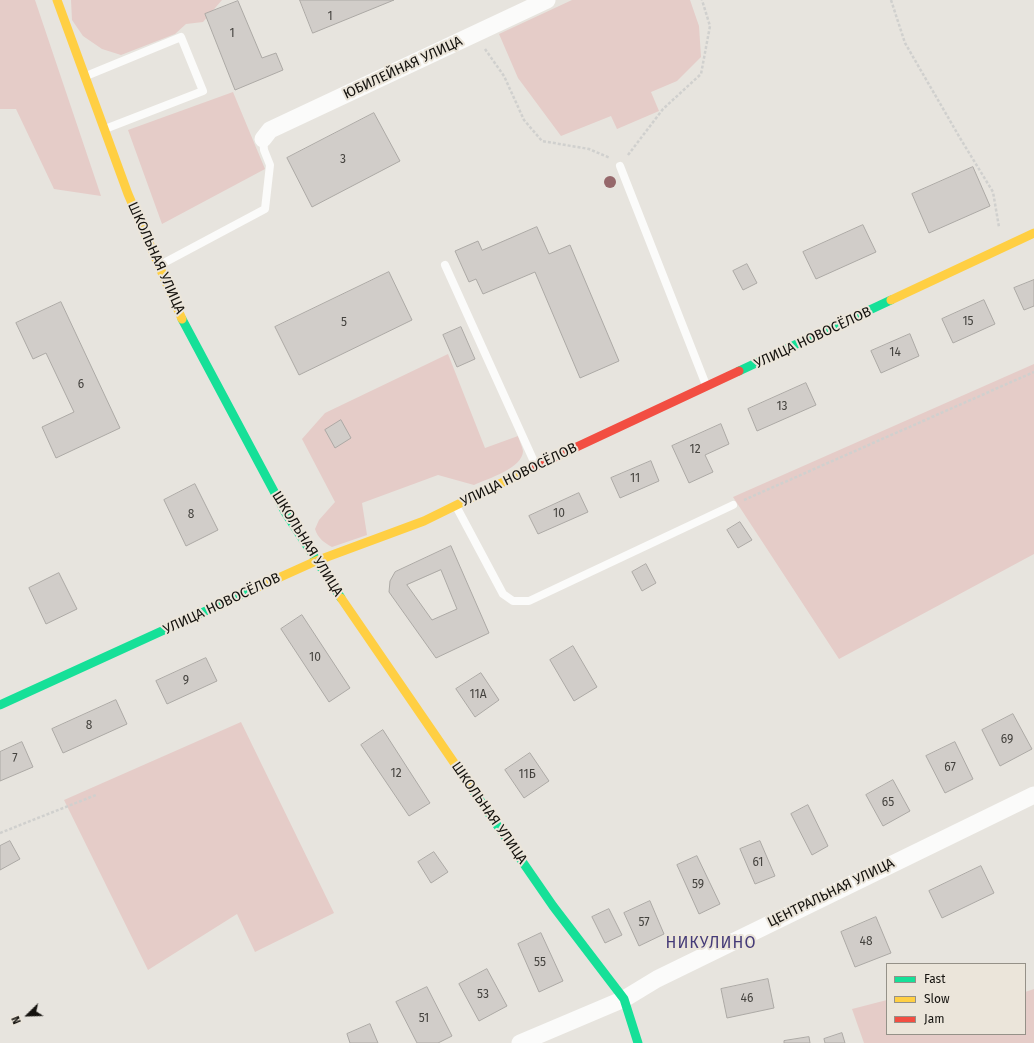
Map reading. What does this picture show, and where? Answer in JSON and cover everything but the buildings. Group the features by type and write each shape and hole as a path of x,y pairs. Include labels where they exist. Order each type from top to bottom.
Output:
{"street":[{"name":"ШКОЛЬНАЯ УЛИЦА","path":"57,0 103,130 158,266 182,319 284,512 316,561 553,906 624,999 638,1043"},
{"name":"ЮБИЛЕЙНАЯ УЛИЦА","path":"263,139 270,130 546,0"},
{"name":"УЛИЦА НОВОСЁЛОВ","path":"0,705 316,561 424,521 536,466 1034,234"},
{"name":"ЦЕНТРАЛЬНАЯ УЛИЦА","path":"520,1043 624,999 657,979 1034,795"}],"lane":[{"path":"84,77 181,37 203,91 103,130"},
{"path":"158,266 265,209 270,165 263,139"},
{"path":"620,166 707,387"},
{"path":"445,265 536,466"},
{"path":"456,505 503,594 513,601 529,601 732,505"}],"path":[{"path":"474,35 504,76 524,120 542,141 589,149 612,158 620,166 663,110 701,74 710,26 702,0"},
{"path":"891,0 905,43 993,192 1002,249"},
{"path":"732,505 1034,372"},
{"path":"0,833 96,795"}],"shaded area":[{"path":"0,0 35,0 101,196 54,189 16,109 0,109"},
{"path":"71,0 222,0 203,22 186,24 175,34 121,55 102,49 83,36 72,20"},
{"path":"572,0 690,0 699,26 701,57 677,81 651,92 659,111 617,129 611,116 561,136 518,78 499,34"},
{"path":"233,92 265,169 162,224 128,130"},
{"path":"448,354 485,448 518,436 523,451 521,457 511,468 474,485 438,475 362,503 367,535 332,547 319,537 315,529 319,520 335,502 302,439 325,413"},
{"path":"1034,364 1034,554 839,659 733,497"},
{"path":"241,722 334,913 255,952 237,914 148,970 64,800"},
{"path":"1034,989 1034,1043 864,1043 852,1009 886,1000 886,1035 1026,1035 1026,992"}],"traffic: fast":[{"path":"739,371 891,300"},
{"path":"182,319 285,512 341,598"},
{"path":"0,705 256,588"},
{"path":"468,783 553,906 624,999 638,1043"}],"traffic: slow":[{"path":"57,0 128,194 182,319"},
{"path":"891,300 1034,233"},
{"path":"256,588 316,561 424,521 536,466"},
{"path":"341,598 468,783"}],"traffic: jam":[{"path":"536,466 739,371"}],"district":[{"name":"НИКУЛИНО","path":"711,944"}]}
